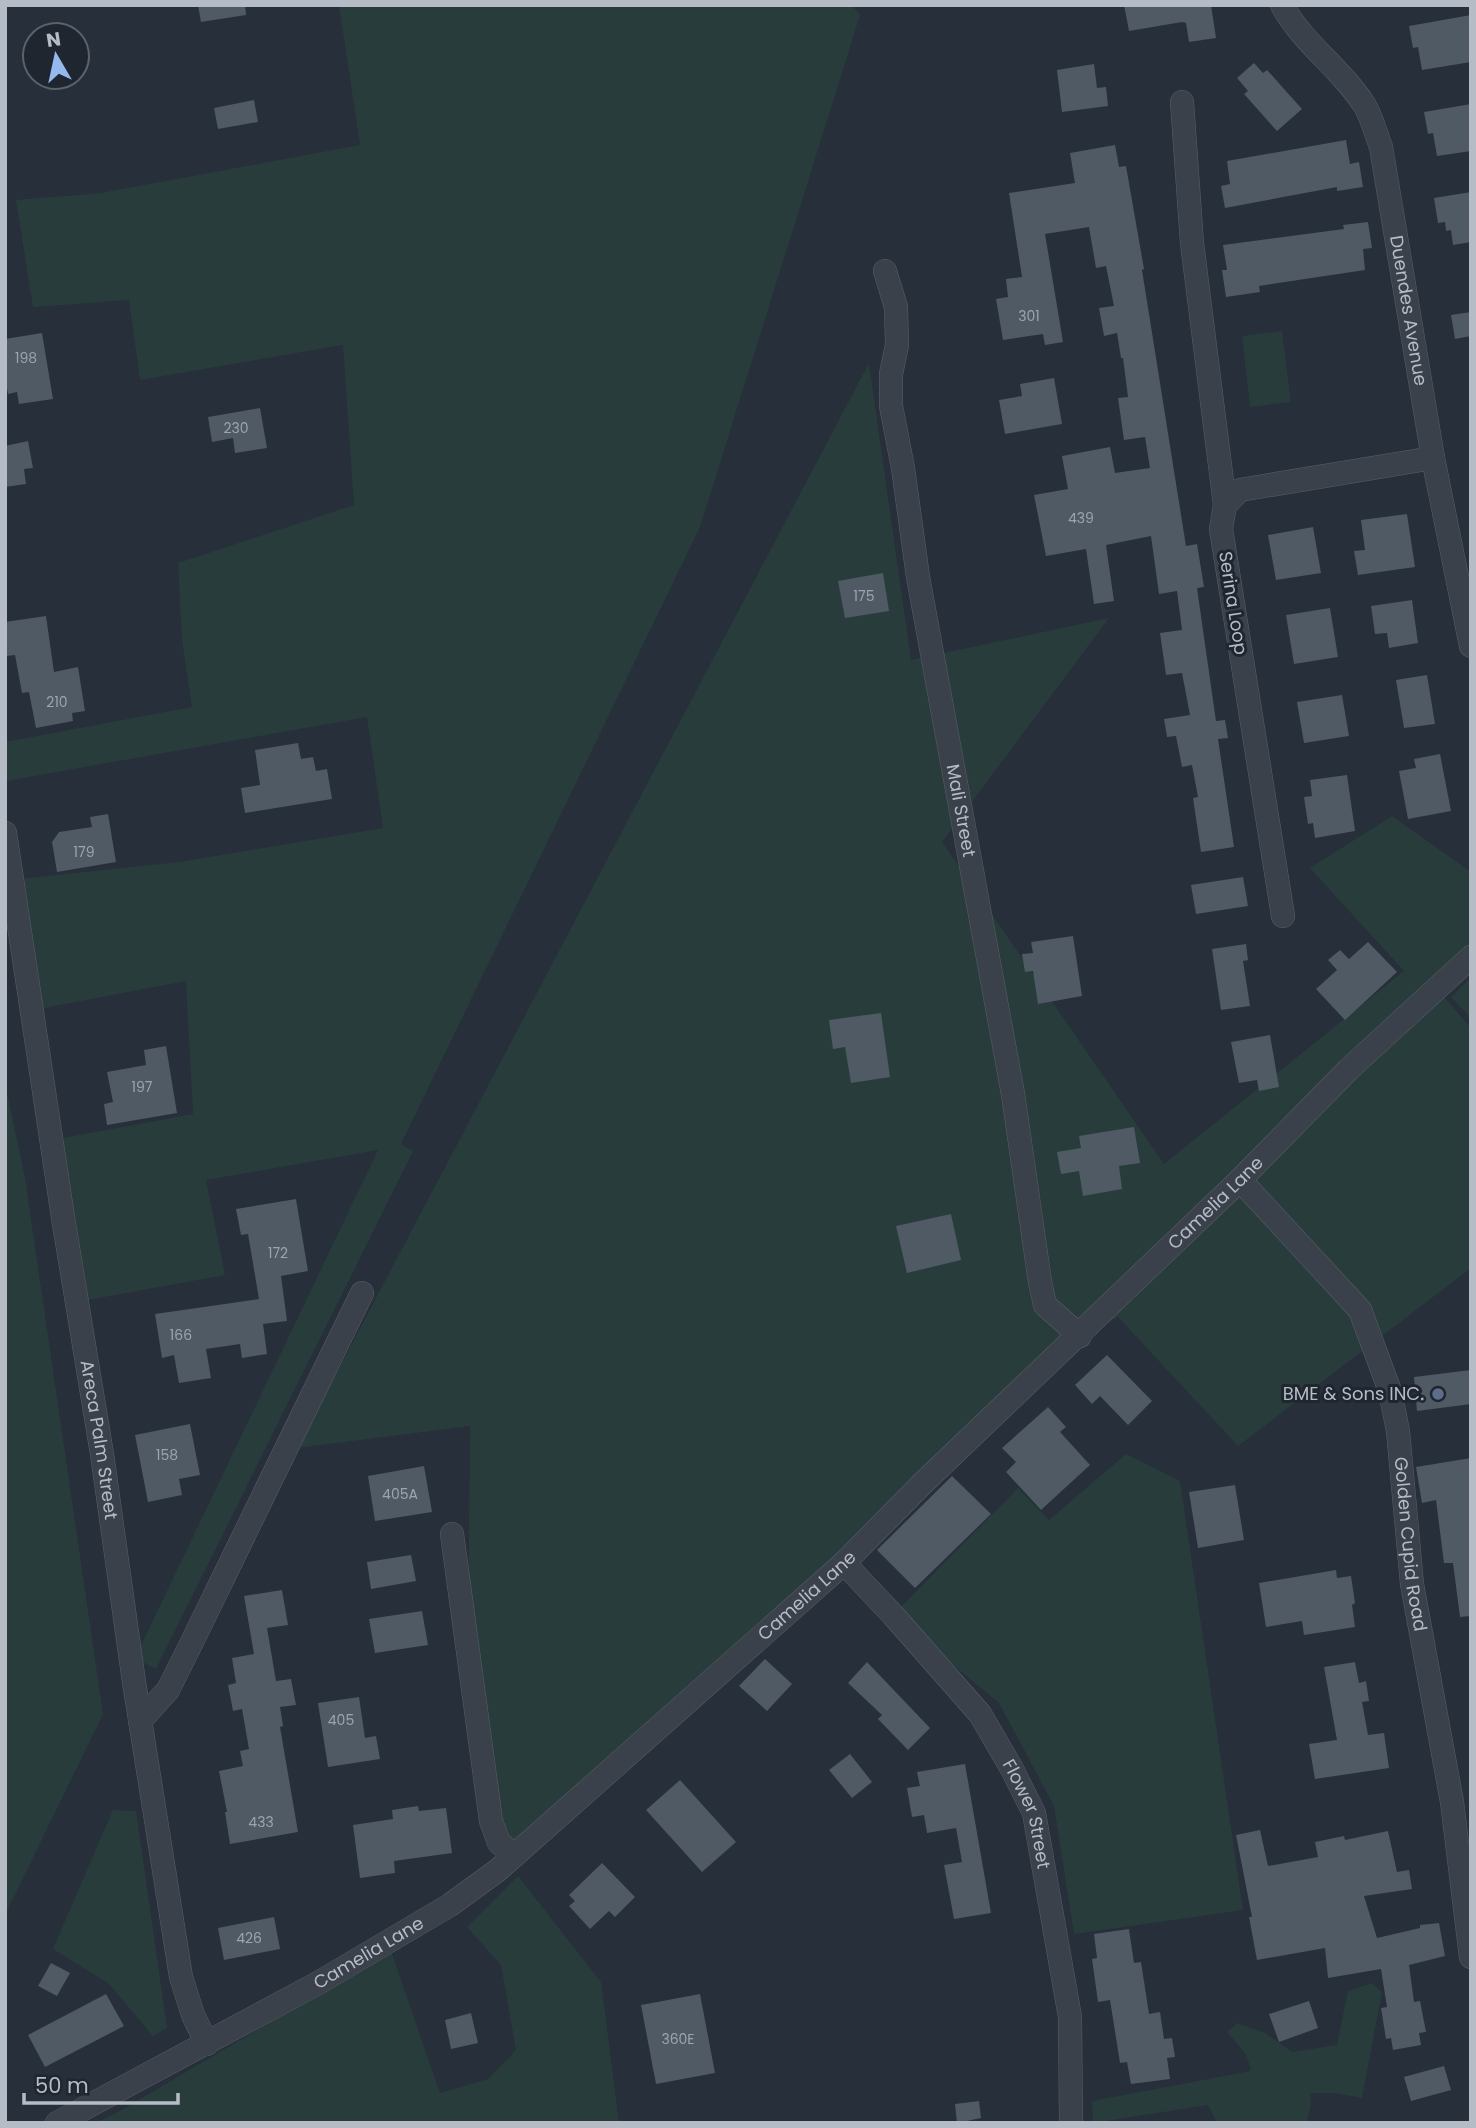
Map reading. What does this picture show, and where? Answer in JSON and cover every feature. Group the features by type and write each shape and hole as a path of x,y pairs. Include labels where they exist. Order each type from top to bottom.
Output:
{"street":[{"name":"Duendes Avenue","path":"1282,5 1292,23 1347,83 1365,107 1381,147 1433,458 1471,646"},
{"name":"Serina Loop","path":"1182,102 1192,243 1225,505 1221,529 1283,916"},
{"name":"Mali Street","path":"885,271 896,307 897,345 891,374 891,407 903,468 918,578 1013,1094 1040,1282 1045,1306 1080,1336"},
{"path":"1225,505 1240,490 1433,458"},
{"name":"Areca Palm Street","path":"5,833 181,1977 193,2015 207,2044"},
{"name":"Camelia Lane","path":"57,2123 318,1983 475,1888 844,1563 923,1483 1080,1336 1240,1180 1349,1069 1471,957"},
{"name":"Golden Cupid Road","path":"1240,1180 1360,1310 1390,1391 1398,1431 1413,1588 1452,1802 1471,1957"},
{"path":"140,1721 167,1689 192,1642 362,1293"},
{"path":"452,1534 491,1821 499,1843 515,1855"},
{"name":"Flower Street","path":"844,1563 980,1714 1034,1813 1070,2017 1071,2123"}],"shaded area":[{"path":"339,5 852,5 860,15 700,527 401,1144 413,1151 156,1669 135,1658 378,1150 206,1180 225,1275 82,1301 63,1138 193,1114 186,981 39,1009 19,879 179,862 383,828 367,717 6,781 5,742 192,707 182,640 178,563 354,505 343,345 140,380 129,300 33,307 16,200 101,193 360,145"},
{"path":"1282,331 1291,402 1250,407 1242,336"},
{"path":"869,363 911,660 1109,618 942,842 1164,1164 1404,971 1310,868 1392,816 1471,872 1471,957 1437,989 1471,1028 1471,1268 1238,1446 1118,1317 1080,1336 515,1855 496,1838 468,1653 470,1426 297,1448"},
{"path":"1471,978 1471,1018 1451,997"},
{"path":"5,1083 25,1178 103,1714 5,1915"},
{"path":"1126,1454 1180,1481 1243,1910 1074,1934 1054,1806 999,1703 893,1615 1018,1488 1049,1520"},
{"path":"113,1810 136,1811 167,2028 153,2036 109,1984 53,1949"},
{"path":"518,1876 601,1982 619,2123 96,2123 391,1951 440,2093 488,2079 516,2050 501,1965 467,1927"},
{"path":"1372,1983 1382,1992 1362,2098 1335,2093 1310,2093 1311,2105 1306,2123 1217,2123 1208,2105 1093,2123 1092,2101 1251,2071 1246,2054 1227,2032 1237,2023 1265,2033 1292,2052 1337,2045 1348,1991"}],"building":[{"path":"198,5 245,5 246,15 201,22"},
{"path":"1124,5 1211,5 1216,38 1189,42 1186,23 1182,22 1129,31"},
{"path":"1471,15 1471,62 1422,70 1418,47 1413,48 1409,26"},
{"path":"1254,63 1263,73 1267,70 1302,109 1277,131 1244,94 1248,91 1237,78"},
{"path":"1094,64 1097,88 1106,87 1108,106 1062,112 1057,70"},
{"path":"254,100 258,122 218,129 214,108"},
{"path":"1471,104 1471,151 1437,156 1433,133 1428,134 1424,112"},
{"path":"1346,140 1350,164 1359,162 1363,187 1337,191 1337,187 1225,208 1221,186 1230,184 1227,161"},
{"path":"1115,145 1119,167 1126,166 1186,546 1197,544 1204,587 1197,588 1216,721 1225,720 1228,738 1218,739 1234,847 1201,852 1193,798 1198,797 1192,765 1182,767 1176,736 1167,737 1164,719 1190,715 1182,673 1166,675 1160,633 1182,630 1177,591 1159,594 1151,536 1106,545 1114,601 1094,604 1086,549 1046,556 1034,495 1068,489 1062,456 1110,447 1115,473 1150,468 1145,437 1124,440 1118,398 1128,397 1123,358 1117,333 1104,336 1099,308 1114,306 1106,266 1096,268 1089,227 1045,234 1063,342 1045,345 1043,334 1003,340 996,299 1008,297 1006,279 1022,277 1009,193 1075,183 1070,153"},
{"path":"1471,192 1471,242 1453,245 1451,230 1446,231 1445,222 1438,223 1434,198"},
{"path":"1368,222 1372,248 1363,249 1365,270 1259,286 1260,292 1226,297 1222,270 1227,270 1223,245 1344,229 1343,225"},
{"path":"1471,312 1471,336 1455,339 1451,315"},
{"path":"42,333 53,399 19,404 17,392 8,394 5,339"},
{"path":"1054,378 1062,424 1005,434 999,400 1022,396 1020,384"},
{"path":"260,408 267,448 235,453 233,438 212,442 208,417"},
{"path":"28,441 33,468 24,469 26,484 5,487 5,446"},
{"path":"1407,514 1415,567 1358,575 1354,551 1365,550 1361,520"},
{"path":"1313,527 1321,573 1276,580 1268,535"},
{"path":"883,573 889,611 845,618 838,581"},
{"path":"1412,600 1418,643 1389,648 1387,633 1375,634 1371,606"},
{"path":"1330,608 1338,657 1294,664 1286,615"},
{"path":"46,616 54,672 78,667 85,711 72,713 73,721 36,728 29,692 22,693 15,655 7,656 5,622"},
{"path":"1427,675 1435,724 1404,728 1396,680"},
{"path":"1342,695 1349,736 1304,743 1297,702"},
{"path":"298,743 301,759 313,757 316,771 327,769 332,799 245,813 241,788 260,785 255,750"},
{"path":"1440,754 1451,811 1408,819 1399,771 1416,768 1414,759"},
{"path":"1347,775 1355,831 1315,838 1313,823 1308,824 1304,797 1312,796 1310,780"},
{"path":"108,814 116,862 57,872 52,842 59,832 92,827 90,817"},
{"path":"1243,877 1248,906 1196,914 1191,885"},
{"path":"1073,936 1082,996 1038,1004 1033,971 1025,972 1022,954 1033,953 1031,942"},
{"path":"1368,942 1397,972 1345,1020 1316,989 1337,970 1328,960 1340,950 1349,959"},
{"path":"1246,944 1248,960 1243,961 1250,1006 1221,1010 1212,949"},
{"path":"881,1013 890,1077 851,1083 845,1047 833,1049 829,1020"},
{"path":"1270,1035 1279,1087 1259,1091 1257,1080 1239,1083 1231,1042"},
{"path":"166,1046 177,1113 107,1125 104,1104 113,1102 107,1072 146,1065 144,1050"},
{"path":"1134,1127 1140,1163 1119,1166 1122,1189 1083,1196 1079,1171 1061,1174 1057,1152 1081,1148 1079,1136"},
{"path":"296,1199 308,1271 281,1276 287,1321 263,1324 267,1354 242,1358 240,1344 206,1349 211,1378 179,1383 174,1355 162,1358 155,1314 259,1299 248,1234 241,1235 236,1209"},
{"path":"951,1214 961,1260 907,1273 896,1226"},
{"path":"1107,1355 1152,1401 1128,1425 1100,1396 1092,1404 1075,1385"},
{"path":"1471,1370 1471,1404 1417,1411 1414,1377"},
{"path":"1048,1407 1066,1427 1060,1432 1090,1465 1041,1510 1006,1472 1016,1462 1002,1448"},
{"path":"190,1424 200,1475 179,1479 182,1495 148,1502 135,1435"},
{"path":"1471,1458 1471,1616 1460,1617 1453,1563 1444,1563 1436,1500 1422,1503 1416,1467"},
{"path":"424,1466 432,1512 375,1521 368,1476"},
{"path":"952,1476 991,1514 915,1588 877,1550"},
{"path":"1235,1485 1244,1540 1198,1548 1189,1492"},
{"path":"411,1555 416,1581 371,1589 367,1562"},
{"path":"1336,1570 1337,1578 1351,1576 1355,1627 1304,1635 1302,1621 1266,1627 1259,1583"},
{"path":"282,1590 288,1625 267,1628 276,1681 291,1679 296,1705 280,1707 283,1726 280,1727 298,1832 230,1844 219,1771 243,1766 240,1751 249,1749 242,1709 233,1711 228,1685 236,1683 232,1658 254,1654 244,1596"},
{"path":"422,1611 428,1645 375,1653 369,1619"},
{"path":"765,1659 792,1684 767,1711 739,1686"},
{"path":"867,1662 930,1728 908,1750 878,1719 882,1715 848,1683"},
{"path":"1355,1662 1359,1683 1366,1681 1369,1701 1362,1702 1368,1735 1384,1733 1389,1768 1315,1779 1309,1744 1337,1740 1324,1667"},
{"path":"359,1697 365,1738 376,1736 380,1759 328,1767 318,1703"},
{"path":"850,1754 872,1782 852,1798 829,1770"},
{"path":"965,1764 991,1913 954,1919 944,1865 962,1862 956,1828 927,1833 924,1815 912,1817 907,1788 920,1786 917,1772"},
{"path":"680,1780 736,1842 702,1872 646,1810"},
{"path":"418,1806 419,1811 446,1808 452,1853 394,1861 395,1873 360,1878 353,1825 393,1819 392,1810"},
{"path":"1260,1830 1268,1866 1318,1857 1315,1842 1344,1836 1345,1840 1388,1831 1397,1872 1409,1870 1412,1889 1364,1896 1377,1938 1420,1928 1420,1925 1439,1923 1445,1956 1409,1965 1414,2002 1420,2001 1426,2032 1419,2033 1421,2045 1393,2050 1391,2038 1386,2039 1381,2008 1387,2007 1381,1969 1328,1978 1325,1948 1257,1960 1249,1917 1252,1917 1236,1835"},
{"path":"602,1863 635,1897 615,1917 609,1911 590,1929 569,1906 575,1901 569,1895"},
{"path":"274,1917 280,1949 224,1960 218,1928"},
{"path":"1129,1929 1134,1963 1141,1962 1149,2014 1160,2012 1164,2039 1172,2038 1175,2057 1167,2058 1170,2079 1131,2084 1127,2062 1120,2063 1110,2000 1098,2002 1092,1959 1097,1958 1094,1934"},
{"path":"51,1963 70,1973 57,1996 38,1986"},
{"path":"106,1994 124,2026 45,2067 28,2035"},
{"path":"700,1994 715,2073 656,2084 641,2005"},
{"path":"1309,2001 1318,2028 1279,2042 1269,2014"},
{"path":"471,2013 478,2043 451,2049 445,2020"},
{"path":"1444,2066 1451,2090 1411,2101 1404,2077"},
{"path":"979,2101 981,2118 957,2123 955,2104"}],"place":[{"name":"BME & Sons INC.","path":"1438,1394"}]}
